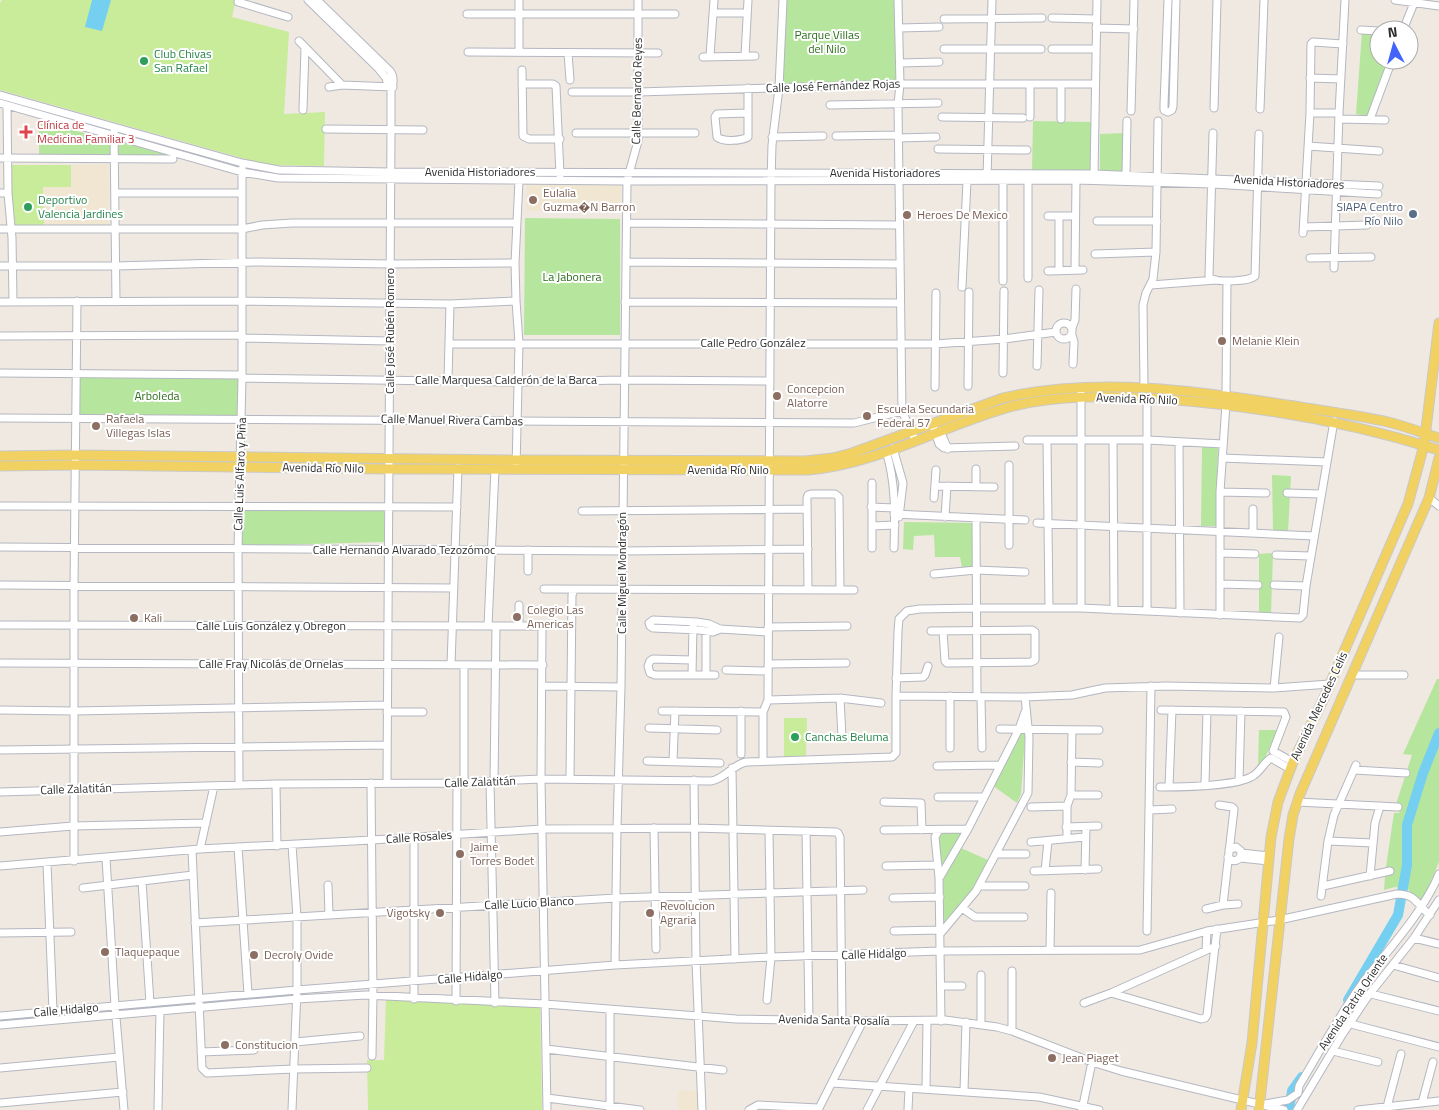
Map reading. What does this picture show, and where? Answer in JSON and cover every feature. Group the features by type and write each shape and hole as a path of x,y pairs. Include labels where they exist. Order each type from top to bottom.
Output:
{"main road":[{"name":"Avenida Mercedes Celis","path":"1242,1105 1252,1043 1271,837 1278,802 1291,766 1330,684 1408,504 1426,434 1439,324"},
{"name":"Avenida Río Nilo","path":"0,466 495,469 516,464 623,460 770,461 833,458 852,453 1011,396 1082,387 1144,388 1389,422 1439,438"},
{"name":"Avenida Río Nilo","path":"0,456 75,455 388,459 623,470 808,470 836,467 855,462 1006,408 1081,398 1116,396 1226,400 1377,431 1439,450"},
{"name":"Avenida Mercedes Celis","path":"1260,1107 1288,839 1297,802 1429,498 1438,470 1439,458"}],"street":[{"path":"308,0 380,66 393,75 391,88 342,85 329,88"},
{"path":"317,0 380,66"},
{"path":"519,0 519,52"},
{"name":"Calle Bernardo Reyes","path":"627,181 638,141 638,0"},
{"path":"714,0 706,56 755,56"},
{"path":"744,56 748,0"},
{"path":"763,760 763,712 768,700 771,172 772,137 779,88 783,0"},
{"path":"898,0 902,411 915,440"},
{"path":"987,177 992,0"},
{"path":"1094,177 1097,0"},
{"path":"1131,111 1134,0"},
{"path":"1168,0 1171,30 1173,106 1172,110 1168,112 1164,110 1164,105 1171,30 1176,0"},
{"path":"1214,108 1217,0"},
{"path":"1260,108 1264,0"},
{"path":"1334,268 1345,0"},
{"path":"1395,0 1439,6"},
{"path":"238,2 254,3 288,17"},
{"path":"1407,20 1414,3"},
{"path":"713,12 747,13"},
{"path":"468,14 675,14"},
{"path":"944,19 1042,18"},
{"path":"1052,18 1096,19"},
{"path":"899,28 939,27"},
{"path":"1096,28 1134,29"},
{"path":"1362,30 1369,30"},
{"path":"299,41 342,85"},
{"path":"1344,44 1311,43 1310,113 1304,230 1335,226 1368,225"},
{"path":"303,110 305,48"},
{"path":"944,49 1041,49"},
{"path":"1052,49 1095,49"},
{"path":"468,52 658,53"},
{"path":"568,53 570,80"},
{"path":"900,63 939,62"},
{"path":"522,70 524,138 560,140"},
{"path":"1370,120 1388,70"},
{"path":"1310,78 1341,79"},
{"path":"522,84 553,84 556,86 560,140 560,180"},
{"name":"Calle José Fernández Rojas","path":"572,92 638,92 900,84 1095,84"},
{"path":"942,117 1026,118 1030,84"},
{"path":"1061,84 1061,119"},
{"name":"Calle José Rubén Romero","path":"387,783 391,88"},
{"path":"747,113 717,114 715,118 716,137 722,140 747,138 748,88"},
{"path":"0,95 242,163 279,170 390,176"},
{"path":"830,105 938,103"},
{"path":"13,301 11,229 4,158 4,104 242,172 278,178 390,176"},
{"path":"1310,113 1385,120"},
{"path":"1126,175 1127,120"},
{"path":"1144,388 1143,305 1146,293 1151,285 1156,252 1158,120"},
{"path":"114,127 116,302"},
{"path":"326,129 423,130"},
{"path":"576,133 695,133"},
{"path":"1212,278 1213,133"},
{"path":"1151,285 1212,278 1250,280 1255,276 1259,134"},
{"path":"772,137 823,136"},
{"path":"836,136 936,137"},
{"path":"1308,146 1379,151"},
{"path":"938,149 1027,150"},
{"path":"4,158 173,159"},
{"name":"Calle Luis Alfaro y Piña","path":"239,785 238,549 242,419 242,163"},
{"name":"Avenida Historiadores","path":"390,176 560,172 771,172 967,181 987,177 1003,181 1076,180 1126,175 1157,179"},
{"name":"Avenida Historiadores","path":"390,176 627,181 771,181 899,177 1094,177 1378,190"},
{"path":"516,464 519,342 515,263 519,180"},
{"path":"1028,180 1028,278"},
{"path":"1075,270 1076,180"},
{"name":"Calle Miguel Mondragón","path":"615,965 616,828 623,590 627,181"},
{"path":"962,288 967,181"},
{"path":"1003,181 1003,281"},
{"path":"115,193 242,192"},
{"path":"0,193 8,193"},
{"path":"1048,216 1075,216"},
{"path":"1059,216 1059,271"},
{"path":"1097,222 1157,221"},
{"path":"0,229 242,229 262,225 292,223 516,223"},
{"path":"627,223 899,225"},
{"path":"1095,254 1156,252"},
{"path":"1310,258 1371,257"},
{"path":"0,266 116,266 269,262 390,264 515,263"},
{"path":"626,262 900,264"},
{"path":"1048,271 1083,270"},
{"path":"1220,615 1220,492 1226,400 1227,280"},
{"path":"1073,364 1074,342 1072,332 1070,325 1062,323 1056,328 1056,332 1061,339 1069,338 1072,332 1075,320 1076,289"},
{"path":"1037,366 1039,290"},
{"path":"968,386 969,292"},
{"path":"1003,373 1004,292"},
{"path":"935,387 936,293"},
{"path":"0,302 450,304 516,301"},
{"path":"74,861 74,547 77,302"},
{"path":"625,302 900,303"},
{"path":"448,380 450,304"},
{"name":"Calle Pedro González","path":"449,344 625,342 935,344 1004,339 1056,332"},
{"path":"0,336 242,337 390,341"},
{"name":"Calle Marquesa Calderón de la Barca","path":"0,373 518,382 624,380 770,381"},
{"path":"1081,608 1082,387"},
{"path":"1147,398 1147,611"},
{"name":"Calle Manuel Rivera Cambas","path":"0,418 770,424 861,423 902,411"},
{"path":"976,608 1081,608 1300,618 1303,615 1306,586 1334,421"},
{"path":"932,423 938,432 939,444 948,449 1015,446"},
{"path":"1027,440 1147,440 1223,444"},
{"path":"1047,440 1048,608"},
{"path":"1113,440 1114,610"},
{"path":"1179,442 1180,613"},
{"path":"890,450 896,517 894,548"},
{"path":"1222,458 1327,462"},
{"path":"1009,465 1009,544"},
{"path":"451,665 458,468"},
{"path":"495,469 491,550 492,626 496,665 491,833 495,1003"},
{"path":"976,469 976,487"},
{"path":"934,498 936,470"},
{"path":"872,483 872,548"},
{"path":"935,486 994,487"},
{"path":"945,517 947,486"},
{"path":"1220,492 1266,493"},
{"path":"1287,493 1321,494"},
{"path":"808,590 808,494 835,494 838,496 840,590"},
{"path":"1429,498 1439,506"},
{"path":"0,506 457,507"},
{"path":"871,507 896,517"},
{"path":"582,511 808,509"},
{"path":"1253,510 1253,533"},
{"path":"872,526 896,517 1025,520"},
{"path":"976,518 976,630 982,748"},
{"path":"1037,523 1314,536"},
{"name":"Calle Hernando Alvarado Tezozómoc","path":"0,547 623,551 808,549"},
{"path":"528,550 528,571"},
{"path":"1220,553 1254,554"},
{"path":"1276,555 1311,556"},
{"path":"934,574 976,570 1025,572"},
{"path":"1220,584 1258,585"},
{"path":"0,585 454,588"},
{"path":"1274,585 1306,586"},
{"path":"544,590 854,590"},
{"path":"570,779 572,595 574,590"},
{"path":"519,605 519,626"},
{"name":"Calle Zalatitán","path":"0,792 276,784 460,783 541,779 716,780 742,763 763,760 894,757 896,753 896,678 899,619 907,611 920,609 976,608"},
{"path":"720,629 715,632 706,631 693,625 653,620 649,623 653,628 693,625 708,624 720,629 847,626"},
{"name":"Calle Luis González y Obregon","path":"0,624 542,626 542,665"},
{"path":"692,675 693,625"},
{"path":"931,632 1032,630 1035,632 1035,659 1032,662 946,663 943,632"},
{"path":"706,631 706,675"},
{"path":"1274,688 1279,637"},
{"path":"692,660 653,660 650,661 648,666 650,673 655,675 715,674"},
{"name":"Calle Fray Nicolás de Ornelas","path":"0,663 542,665"},
{"path":"726,670 846,663"},
{"path":"456,1000 457,835 464,665"},
{"path":"542,665 541,779 547,1110"},
{"path":"896,678 923,677 928,666"},
{"path":"1352,675 1404,675"},
{"path":"896,696 1025,697 1072,695 1105,688 1151,686 1274,688 1330,684"},
{"path":"542,686 621,687"},
{"path":"1147,931 1151,686"},
{"path":"950,696 950,748"},
{"path":"894,931 940,932 962,908 978,886 996,854 1028,793 1029,729 1025,697"},
{"path":"768,700 840,698 881,703"},
{"path":"840,698 842,738"},
{"path":"0,710 74,711 239,708 387,709 423,712"},
{"path":"662,710 763,712"},
{"path":"939,878 968,829 1019,729 1026,710"},
{"path":"1160,787 1239,782 1254,776 1272,755 1286,713 1282,711 1161,710"},
{"path":"1170,787 1172,710"},
{"path":"673,761 675,711"},
{"path":"741,711 742,754"},
{"path":"1205,784 1207,711"},
{"path":"1239,782 1241,711"},
{"path":"649,728 718,730"},
{"path":"1000,729 1099,730"},
{"path":"1067,838 1067,806 1071,795 1072,730"},
{"path":"0,750 387,745"},
{"path":"1272,755 1291,766"},
{"path":"647,761 720,762"},
{"path":"1071,762 1099,763"},
{"path":"937,766 1000,765"},
{"path":"1321,896 1328,841 1334,815 1355,767 1406,773"},
{"path":"732,768 735,959"},
{"path":"694,780 694,895 702,1110"},
{"path":"371,783 372,1056"},
{"path":"276,784 277,846"},
{"path":"214,786 206,823 196,849 193,875 198,999 204,1071 207,1073 366,1068"},
{"path":"1071,795 1098,795"},
{"path":"938,797 984,797"},
{"path":"884,802 921,803 922,830"},
{"path":"1297,802 1398,807"},
{"path":"1219,804 1234,809 1223,905"},
{"path":"1032,807 1067,806"},
{"path":"1370,876 1375,823 1380,806"},
{"path":"1150,810 1172,808"},
{"path":"0,832 73,826 206,823"},
{"path":"1066,827 1098,826"},
{"path":"1085,870 1086,827"},
{"path":"654,828 656,949"},
{"name":"Calle Rosales","path":"0,866 196,849 277,846 542,829 694,828 806,831 838,833 839,891"},
{"path":"884,830 968,829"},
{"path":"767,1000 771,957 769,830"},
{"path":"939,830 936,837 940,897 941,1021"},
{"path":"806,831 809,1020"},
{"path":"414,836 414,999"},
{"path":"1031,842 1048,842 1085,837"},
{"path":"1328,841 1373,843"},
{"path":"1045,871 1048,842"},
{"path":"292,845 297,917 297,999 292,1110"},
{"path":"238,847 248,994"},
{"path":"1229,854 1236,847 1241,855"},
{"path":"996,854 1026,854"},
{"path":"1229,854 1232,861 1238,860 1241,855"},
{"path":"1241,855 1269,858"},
{"path":"106,858 115,1006 124,1110"},
{"path":"47,863 53,1011"},
{"path":"886,866 938,865"},
{"path":"1034,871 1098,869"},
{"path":"1323,886 1390,871"},
{"name":"Avenida Patria Oriente","path":"1260,1107 1293,1098 1298,1093 1299,1086 1341,1016 1363,983 1420,908 1435,885 1439,874"},
{"path":"83,888 193,875"},
{"path":"142,881 150,1003"},
{"path":"328,885 329,915"},
{"path":"978,886 1025,886"},
{"name":"Calle Lucio Blanco","path":"195,922 655,896 863,890"},
{"path":"839,891 842,1021"},
{"path":"1050,950 1051,893"},
{"name":"Calle Hidalgo","path":"0,1016 615,965 940,951 1140,950 1217,929 1280,920 1387,896 1406,894 1414,898 1420,908"},
{"path":"893,898 940,897"},
{"path":"1206,909 1238,904"},
{"name":"Avenida Patria Oriente","path":"1298,1110 1333,1051 1371,994 1438,905"},
{"path":"962,908 978,918 1024,917"},
{"path":"1420,908 1430,915"},
{"path":"1111,993 1201,1019 1205,1018 1217,929"},
{"path":"1206,950 1208,931"},
{"path":"0,933 71,932"},
{"path":"1414,938 1439,944"},
{"path":"1084,1003 1111,993 1216,946"},
{"path":"1393,965 1439,978"},
{"path":"1012,971 1012,1031"},
{"path":"981,975 981,1024"},
{"path":"940,986 962,986"},
{"path":"1371,994 1439,1011"},
{"name":"Calle Hidalgo","path":"0,1025 297,999 373,995"},
{"name":"Avenida Santa Rosalía","path":"373,995 414,999 545,1004 698,1017 863,1022 966,1022 1012,1031 1092,1062 1242,1105 1260,1107"},
{"path":"610,1010 610,1108"},
{"path":"158,1110 160,1011"},
{"path":"867,1110 914,1021"},
{"path":"926,1088 928,1021"},
{"path":"748,1110 755,1106 764,1108 818,1109 863,1022"},
{"path":"964,1091 966,1022"},
{"path":"1351,1024 1439,1047"},
{"path":"295,1042 360,1036"},
{"path":"546,1049 723,1070"},
{"path":"201,1052 254,1050"},
{"path":"1333,1051 1378,1062"},
{"path":"1387,1107 1400,1054"},
{"path":"0,1068 119,1057"},
{"path":"1082,1108 1092,1062"},
{"path":"1422,1103 1433,1062"},
{"path":"832,1083 1039,1097 1082,1108 1099,1110"},
{"path":"908,1110 909,1089"},
{"path":"0,1103 123,1092"},
{"path":"547,1098 610,1108 640,1110"},
{"path":"1358,1110 1439,1101"},
{"path":"1272,1105 1284,1110"}],"shaded area":[{"path":"109,164 109,226 44,226 43,187 71,187 71,165"},
{"path":"527,181 621,182 621,212 526,211"},
{"path":"678,1090 699,1091 699,1110 678,1110"}],"green space":[{"name":"Club Chivas San Rafael","path":"2,0 236,0 232,17 289,32 284,114 325,112 324,166 267,165 0,90 0,3"},
{"name":"Parque Villas del Nilo","path":"787,0 896,0 896,81 781,85"},
{"path":"1362,32 1369,33 1369,70 1384,70 1368,116 1356,114"},
{"path":"39,121 111,140 111,155 39,154"},
{"path":"1033,121 1091,122 1091,171 1032,170"},
{"path":"1124,133 1123,172 1100,171 1100,134"},
{"path":"117,141 168,154 162,158 118,156"},
{"name":"Deportivo Valencia Jardines","path":"10,165 71,165 71,187 43,187 44,226 13,226"},
{"name":"La Jabonera","path":"525,218 620,219 620,335 524,335"},
{"name":"Arboleda","path":"77,375 239,377 237,415 156,416 78,414"},
{"path":"1202,447 1218,448 1216,526 1201,526"},
{"path":"1272,475 1291,476 1288,532 1273,530"},
{"path":"241,508 384,508 384,542 240,546"},
{"path":"904,522 974,523 974,568 962,568 960,557 935,557 934,535 914,536 913,550 903,549"},
{"path":"1273,553 1271,614 1259,614 1259,554"},
{"path":"1437,679 1439,679 1439,862 1428,888 1418,903 1408,889 1395,887 1384,890 1385,876 1390,875 1390,867 1386,867 1394,813 1399,813 1401,805 1396,804 1412,755 1403,754"},
{"name":"Canchas Beluma","path":"784,718 807,718 806,756 784,758"},
{"path":"1259,730 1277,730 1258,769"},
{"path":"1024,731 1021,794 1017,803 992,785 1019,732"},
{"path":"939,831 963,831 940,873 936,837"},
{"path":"961,848 990,861 975,888 942,925 941,884"},
{"path":"386,1000 540,1006 542,1110 368,1110 367,1060 384,1060"}],"water":[{"path":"92,0 111,0 102,31 85,27"}],"waterway":[{"path":"1348,1000 1398,915 1407,865 1407,825 1423,773 1439,733"},
{"path":"1289,1110 1292,1091 1302,1077"}],"place":[{"name":"Club Chivas San Rafael","path":"144,61"},
{"name":"Clínica de Medicina Familiar 3","path":"26,132"},
{"name":"Eulalia Guzma�N Barron","path":"533,200"},
{"name":"Deportivo Valencia Jardines","path":"28,207"},
{"name":"SIAPA Centro Río Nilo","path":"1413,214"},
{"name":"Heroes De Mexico","path":"907,215"},
{"name":"Melanie Klein","path":"1222,341"},
{"name":"Concepcion Alatorre","path":"777,396"},
{"name":"Escuela Secundaria Federal 57","path":"867,416"},
{"name":"Rafaela Villegas Islas","path":"96,426"},
{"name":"Colegio Las Americas","path":"517,617"},
{"name":"Kali","path":"134,618"},
{"name":"Canchas Beluma","path":"795,737"},
{"name":"Jaime Torres Bodet","path":"460,854"},
{"name":"Vigotsky","path":"440,913"},
{"name":"Revolucion Agraria","path":"650,913"},
{"name":"Tlaquepaque","path":"105,952"},
{"name":"Decroly Ovide","path":"254,955"},
{"name":"Constitucion","path":"225,1045"},
{"name":"Jean Piaget","path":"1052,1058"}]}
